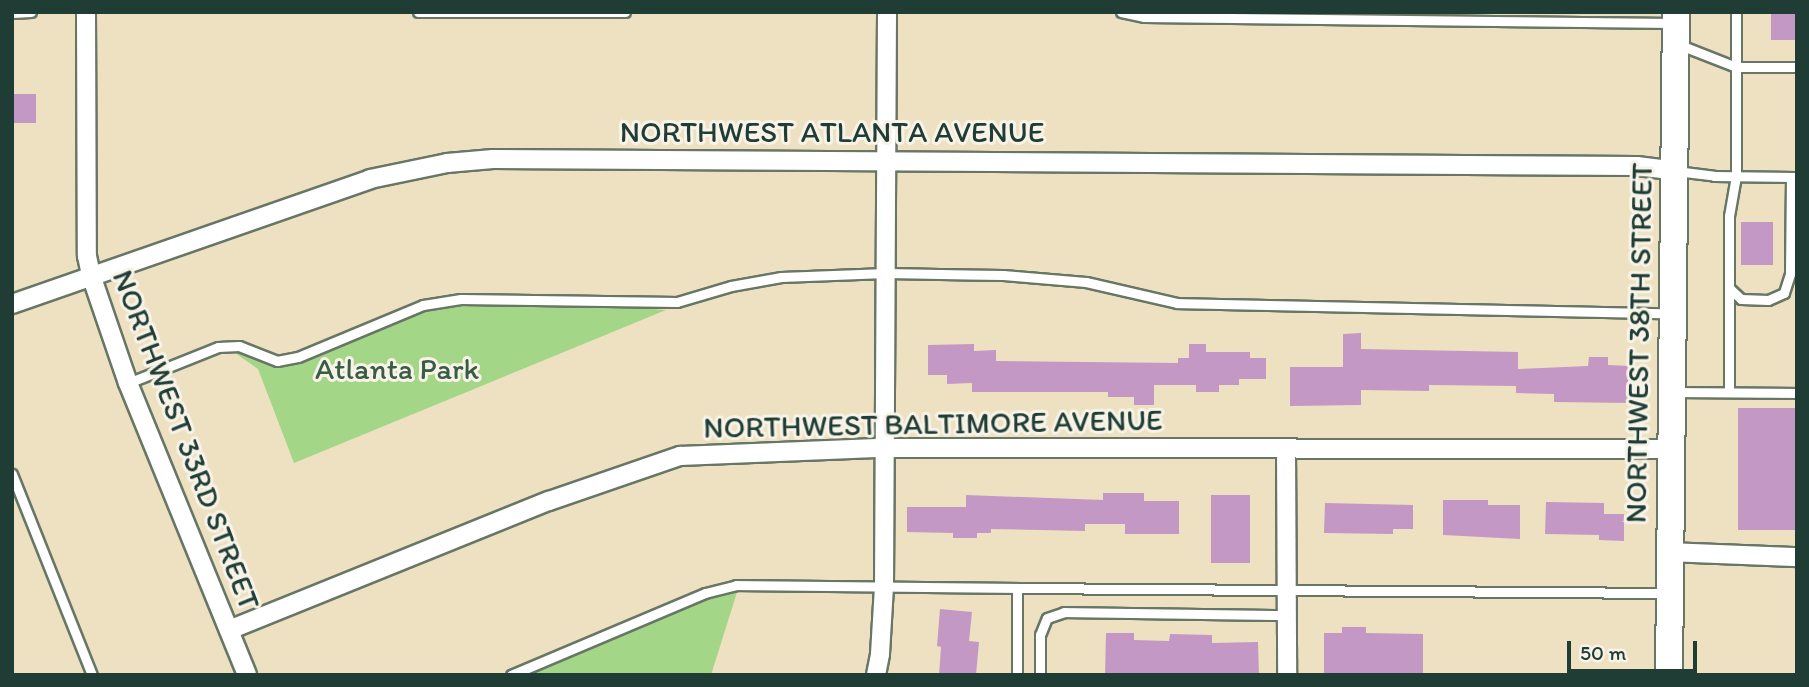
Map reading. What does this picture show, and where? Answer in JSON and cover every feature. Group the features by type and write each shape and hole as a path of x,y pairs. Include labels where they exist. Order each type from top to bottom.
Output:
{"main road":[{"name":"NORTHWEST 38TH STREET","path":"1669,675 1675,26"}],"street":[{"name":"NORTHWEST 33RD STREET","path":"86,12 87,256 90,275 128,383 247,675"},
{"path":"876,675 880,654 884,586 887,12"},
{"name":"NORTHWEST ATLANTA AVENUE","path":"12,304 370,179 447,163 494,159 1623,166 1675,171"},
{"name":"NORTHWEST BALTIMORE AVENUE","path":"229,630 549,501 680,456 883,447 1670,449"},
{"path":"1286,448 1287,675"},
{"path":"1670,552 1797,557"}],"lane":[{"path":"12,13 31,12"},
{"path":"71,12 86,12"},
{"path":"418,12 607,15 625,12"},
{"path":"1121,12 1144,17 1675,26 1736,66 1797,66"},
{"path":"1729,393 1729,216 1736,176 1737,12"},
{"path":"1735,25 1737,12"},
{"path":"1675,171 1794,177 1790,274 1784,293 1768,300 1741,299 1729,288"},
{"path":"128,383 218,347 239,346 277,360 298,357 423,305 461,299 677,302 732,286 781,277 886,273 1003,275 1086,282 1177,303 1671,313"},
{"path":"1671,392 1797,393"},
{"path":"12,474 92,675"},
{"path":"511,675 705,593 736,585 1670,593"},
{"path":"1017,589 1017,675"},
{"path":"1040,675 1040,635 1047,618 1065,612 1287,615"}],"green space":[{"name":"Atlanta Park","path":"460,301 594,304 666,310 294,463 258,369 232,351 276,365 297,364 423,307"},
{"path":"738,589 711,675 517,675 705,596"}],"building":[{"path":"1771,12 1797,12 1797,40 1771,40"},
{"path":"12,94 36,94 36,123 12,123"},
{"path":"1741,222 1773,222 1773,265 1741,265"},
{"path":"1361,333 1361,349 1518,352 1518,369 1588,366 1589,357 1608,357 1608,365 1631,366 1630,403 1554,402 1554,394 1516,393 1516,386 1429,385 1429,391 1361,390 1361,405 1290,406 1290,367 1343,367 1343,334"},
{"path":"974,344 974,351 996,350 996,361 1178,363 1178,358 1189,358 1189,344 1206,344 1206,352 1250,352 1250,358 1266,358 1266,379 1239,379 1239,385 1219,385 1219,392 1196,392 1196,385 1154,385 1154,405 1134,405 1134,397 1108,397 1108,392 972,392 972,383 947,384 947,375 928,375 928,345"},
{"path":"1738,408 1797,408 1797,530 1738,530"},
{"path":"1103,493 1144,493 1144,501 1179,501 1179,534 1125,534 1125,524 1085,524 1085,531 991,529 991,533 977,533 977,538 953,538 953,533 907,532 907,507 966,507 966,495 1103,500"},
{"path":"1211,495 1250,495 1250,563 1211,563"},
{"path":"1443,500 1488,500 1488,505 1520,505 1520,539 1443,535"},
{"path":"1546,502 1604,503 1604,514 1624,514 1624,541 1599,540 1599,535 1545,534"},
{"path":"1325,503 1413,505 1413,529 1393,529 1393,534 1324,533"},
{"path":"940,609 972,612 969,641 979,642 976,675 939,675 941,647 937,646"},
{"path":"1342,627 1366,627 1366,633 1423,634 1423,675 1324,675 1324,633 1342,633"},
{"path":"1106,633 1134,633 1134,640 1169,641 1170,634 1212,635 1212,643 1258,642 1259,675 1105,675"}]}
